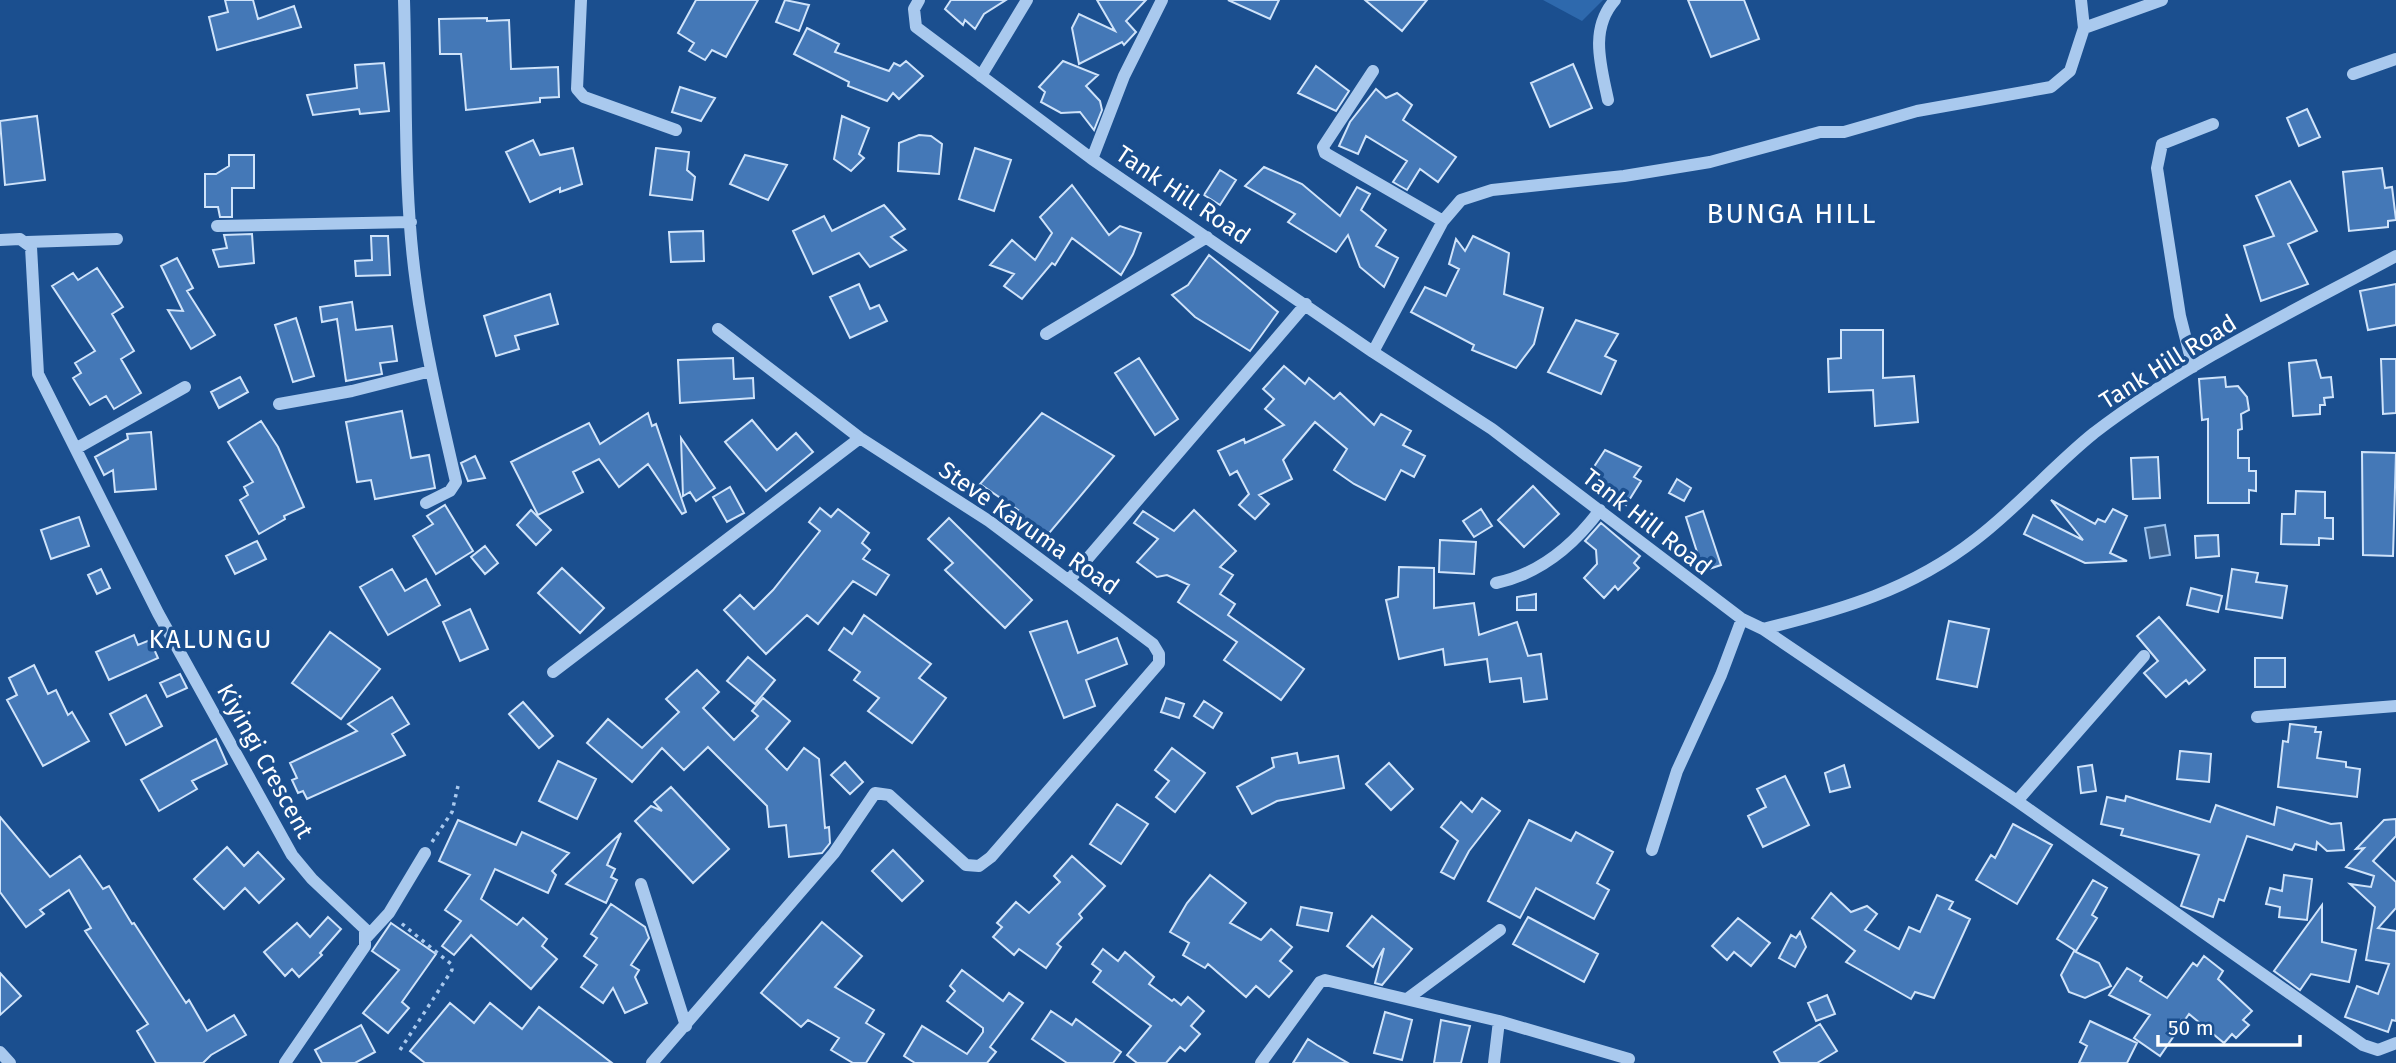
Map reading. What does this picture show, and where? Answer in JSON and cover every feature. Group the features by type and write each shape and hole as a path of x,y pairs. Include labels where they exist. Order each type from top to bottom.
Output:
{"street":[{"path":"404,0 411,222 416,281 431,371 456,482 450,491 426,503"},
{"path":"581,0 577,89 584,96 676,131"},
{"path":"981,76 1027,0"},
{"path":"1092,159 1124,76 1162,0"},
{"path":"1608,100 1597,36 1607,9 1615,0"},
{"path":"1373,352 1443,221 1461,200 1476,193 1624,176 1710,162 1820,132 1844,132 1917,111 2051,87 2070,71 2084,28 2081,0"},
{"path":"2084,28 2162,0"},
{"name":"Tank Hill Road","path":"916,5 916,27 1092,159 1373,352 1492,429 1600,510 1671,569 1742,620 1763,629 1848,608 1903,585 1959,552 2094,434 2193,367 2396,256"},
{"path":"2353,74 2396,60"},
{"path":"1373,71 1323,147 1325,153 1443,221"},
{"path":"2193,367 2180,316 2157,168 2162,144 2213,124"},
{"path":"217,226 411,222"},
{"path":"1046,334 1207,237"},
{"path":"0,240 27,242 117,239"},
{"name":"Kiyingi Crescent","path":"27,242 33,255 38,374 158,612 277,830 305,871 365,929 366,938"},
{"path":"1070,579 1306,304"},
{"name":"Steve Kavuma Road","path":"686,1026 834,853 875,793 889,795 966,865 979,866 991,857 1159,663 1159,654 1153,644 1070,579 989,521 860,438 718,329"},
{"path":"279,404 352,391 431,371"},
{"path":"77,448 185,387"},
{"path":"553,672 860,438"},
{"path":"1496,583 1516,579 1542,566 1564,550 1600,510"},
{"path":"1652,850 1677,771 1721,675 1742,620"},
{"path":"1763,629 2017,801 2370,1049 2382,1050 2396,1043"},
{"path":"2017,801 2144,656"},
{"path":"2257,717 2396,706"},
{"path":"285,1063 365,946 366,938 390,913 425,853"},
{"path":"641,884 686,1026 652,1063"},
{"path":"1407,999 1500,930"},
{"path":"1261,1063 1325,979 1499,1021 1629,1059"},
{"path":"1494,1063 1499,1021"},
{"path":"0,1052 10,1063"}],"path":[{"path":"425,853 452,812 458,786"},
{"path":"390,913 451,964 450,975 400,1050"}],"shaded area":[{"path":"1543,0 1603,0 1582,21"},
{"path":"2165,525 2170,555 2150,558 2145,528"}],"building":[{"path":"225,0 253,0 258,19 294,6 301,27 217,50 209,17 228,12"},
{"path":"696,0 758,0 726,57 712,50 705,60 689,51 694,43 678,33"},
{"path":"785,0 809,5 799,31 776,22"},
{"path":"951,0 1006,0 984,14 975,29 965,20 963,25 945,9"},
{"path":"1097,0 1146,0 1126,21 1136,32 1124,45 1122,42 1079,64 1072,28 1079,14 1115,31"},
{"path":"1228,0 1279,0 1270,19"},
{"path":"1365,0 1427,0 1402,31"},
{"path":"1688,0 1744,0 1759,39 1711,57"},
{"path":"487,18 487,21 509,20 511,69 558,67 559,97 540,98 540,102 466,110 461,54 440,54 439,19"},
{"path":"807,28 839,44 835,52 889,71 894,63 900,66 906,61 923,76 899,99 893,93 887,101 848,86 849,82 794,54"},
{"path":"1063,61 1098,75 1086,86 1100,101 1102,110 1094,130 1080,112 1061,113 1041,102 1045,92 1039,87"},
{"path":"384,63 389,111 360,114 359,109 313,115 307,95 357,88 355,65"},
{"path":"1573,64 1592,108 1550,127 1531,83"},
{"path":"1316,66 1349,91 1336,111 1298,93"},
{"path":"680,87 715,98 701,121 672,112"},
{"path":"1376,89 1386,98 1397,93 1412,105 1403,120 1456,157 1438,182 1420,169 1407,190 1393,182 1407,161 1366,136 1358,154 1339,146 1350,122"},
{"path":"2307,109 2320,137 2299,146 2287,118"},
{"path":"37,116 45,180 5,185 0,121"},
{"path":"842,116 869,128 859,154 864,158 851,171 834,159"},
{"path":"919,135 931,136 942,144 939,174 898,171 899,143"},
{"path":"533,140 540,155 573,148 582,184 560,192 560,188 530,202 506,152"},
{"path":"656,148 689,152 687,170 695,177 692,200 650,195"},
{"path":"975,148 1011,160 994,211 959,199"},
{"path":"229,155 254,155 254,188 232,188 232,217 220,217 218,207 205,207 205,174 216,174 229,166"},
{"path":"745,155 787,165 768,200 730,184"},
{"path":"1264,167 1302,184 1340,216 1357,187 1370,194 1361,210 1386,230 1376,246 1398,258 1384,287 1360,267 1348,235 1336,252 1288,222 1295,214 1245,186"},
{"path":"2382,168 2385,188 2392,187 2396,220 2388,221 2388,227 2349,231 2343,172"},
{"path":"1220,170 1236,180 1220,205 1204,195"},
{"path":"2290,181 2317,231 2288,244 2308,284 2261,301 2244,246 2274,236 2256,196"},
{"path":"1072,185 1109,235 1120,226 1141,233 1133,254 1121,275 1072,238 1055,265 1052,263 1022,299 1004,286 1014,274 990,265 1012,240 1035,260 1052,233 1040,217"},
{"path":"884,205 905,229 891,237 906,250 870,267 859,253 813,274 793,231 824,216 832,231"},
{"path":"703,231 704,261 671,262 669,232"},
{"path":"252,234 254,263 219,267 213,250 227,248 224,235"},
{"path":"371,236 388,236 390,275 356,276 355,261 372,260"},
{"path":"1473,236 1509,253 1504,294 1543,308 1534,344 1516,368 1472,350 1474,345 1411,312 1425,287 1446,296 1459,269 1449,264 1456,239 1465,251"},
{"path":"1209,255 1278,312 1250,351 1195,317 1172,295 1188,285"},
{"path":"177,258 193,288 187,291 215,335 191,349 168,310 183,311 161,266"},
{"path":"97,268 123,307 112,314 134,351 121,359 141,393 114,409 106,396 90,405 73,378 81,373 75,363 95,351 52,286 73,273 78,280"},
{"path":"859,284 870,309 879,305 887,321 850,338 830,297"},
{"path":"2396,284 2396,325 2368,330 2360,291"},
{"path":"550,294 558,324 515,336 519,349 496,356 484,316"},
{"path":"352,302 356,330 392,326 397,361 380,363 382,374 346,381 337,319 322,322 320,307"},
{"path":"296,318 314,376 293,382 275,325"},
{"path":"1576,320 1618,334 1605,356 1616,361 1601,394 1548,372"},
{"path":"1841,330 1883,330 1883,378 1914,376 1918,422 1875,426 1873,390 1829,392 1828,359 1841,358"},
{"path":"733,358 734,379 753,378 754,398 680,403 678,360"},
{"path":"1139,358 1178,419 1155,435 1115,373"},
{"path":"2381,359 2396,359 2396,413 2383,414"},
{"path":"2316,360 2321,378 2331,377 2333,397 2324,398 2325,405 2320,405 2320,414 2293,416 2289,363"},
{"path":"1284,366 1305,384 1309,378 1334,399 1340,393 1374,425 1381,414 1411,431 1403,445 1425,456 1414,477 1401,470 1385,500 1354,484 1334,470 1347,449 1315,422 1283,460 1292,479 1259,495 1269,504 1255,519 1239,505 1249,494 1237,471 1230,475 1218,451 1244,439 1245,443 1284,425 1265,409 1274,399 1263,389"},
{"path":"240,377 248,392 219,408 211,392"},
{"path":"2225,377 2226,387 2238,386 2247,397 2249,410 2241,414 2242,429 2238,430 2238,458 2249,458 2249,471 2256,471 2256,491 2249,490 2249,503 2208,503 2208,419 2202,420 2199,379"},
{"path":"402,411 411,458 429,455 435,488 375,499 371,480 357,482 346,422"},
{"path":"648,413 652,426 656,424 686,512 682,514 648,464 619,487 599,459 573,472 583,492 538,515 511,462 589,423 600,444"},
{"path":"1042,413 1114,456 1045,538 1014,515 1018,510 980,484"},
{"path":"752,420 777,450 796,433 813,452 766,491 725,442"},
{"path":"261,421 278,447 304,507 284,516 285,519 259,534 240,500 248,495 244,487 253,482 228,442"},
{"path":"151,432 156,489 115,492 113,470 104,475 95,457 128,439 127,434"},
{"path":"681,438 715,488 696,501 690,492 683,496"},
{"path":"1605,450 1641,467 1634,477 1641,481 1626,505 1586,479"},
{"path":"2362,452 2396,453 2393,556 2363,555"},
{"path":"475,456 485,478 468,481 461,463"},
{"path":"2158,457 2160,498 2133,499 2131,458"},
{"path":"1677,479 1691,488 1684,501 1669,493"},
{"path":"1533,486 1559,514 1524,547 1498,520"},
{"path":"730,487 744,513 727,522 713,497"},
{"path":"2296,491 2325,492 2325,518 2333,518 2333,539 2319,538 2319,545 2281,544 2282,514 2295,514"},
{"path":"2051,500 2095,524 2098,519 2105,522 2113,509 2127,516 2110,553 2127,561 2085,563 2024,534 2033,515 2083,540"},
{"path":"445,505 473,551 436,574 413,536 433,524 427,516"},
{"path":"820,508 831,517 838,509 869,533 862,543 870,550 863,559 889,575 876,595 853,581 818,624 807,615 766,654 724,610 740,595 754,609 773,590 820,531 809,522"},
{"path":"1481,509 1492,526 1474,537 1463,521"},
{"path":"531,510 551,530 536,545 517,525"},
{"path":"1194,510 1236,551 1220,567 1233,575 1220,594 1235,604 1228,615 1304,669 1281,700 1224,660 1237,642 1178,602 1189,585 1167,575 1157,577 1137,562 1158,539 1134,523 1143,511 1174,531"},
{"path":"1703,511 1721,565 1703,571 1686,517"},
{"path":"79,517 89,546 51,559 41,530"},
{"path":"949,518 1032,600 1005,628 945,570 953,563 928,539"},
{"path":"1601,523 1640,556 1634,563 1639,568 1618,590 1615,586 1604,598 1584,578 1597,564 1596,550 1585,541"},
{"path":"2218,535 2219,556 2196,558 2195,536"},
{"path":"1440,540 1476,542 1474,574 1439,572"},
{"path":"257,541 266,559 235,574 226,556"},
{"path":"485,546 498,563 485,574 471,557"},
{"path":"1399,567 1434,568 1434,608 1474,603 1479,635 1517,622 1528,656 1541,654 1547,699 1524,702 1521,678 1490,682 1487,659 1445,665 1443,649 1399,659 1386,600 1398,597"},
{"path":"562,568 604,608 580,633 538,593"},
{"path":"101,569 110,588 97,594 88,575"},
{"path":"392,569 405,591 426,579 440,605 388,635 360,587"},
{"path":"2232,569 2258,573 2256,582 2287,586 2282,618 2226,609"},
{"path":"2191,588 2222,596 2218,612 2187,605"},
{"path":"1536,594 1536,610 1517,610 1517,597"},
{"path":"470,609 488,649 460,661 443,622"},
{"path":"864,615 931,664 919,678 946,698 912,743 868,711 879,698 854,680 860,672 829,650 844,628 852,634"},
{"path":"2159,617 2205,670 2189,684 2186,680 2166,697 2144,673 2158,661 2137,636"},
{"path":"1067,621 1078,653 1117,638 1127,664 1086,680 1095,706 1064,718 1030,632"},
{"path":"1949,621 1989,629 1977,687 1937,679"},
{"path":"330,632 380,669 341,719 292,683"},
{"path":"134,635 138,645 150,640 158,658 109,680 96,652"},
{"path":"748,657 775,680 755,704 727,681"},
{"path":"2255,658 2285,658 2285,687 2255,687"},
{"path":"34,665 48,694 56,690 68,715 72,712 89,741 43,766 7,700 17,695 9,678"},
{"path":"697,670 719,692 703,708 734,740 758,716 752,711 763,698 790,721 766,749 787,770 804,748 819,759 825,828 829,827 830,843 822,853 789,857 786,825 769,827 767,806 708,747 684,770 662,748 632,782 587,743 608,719 642,748 679,712 666,699"},
{"path":"180,674 187,688 167,697 160,683"},
{"path":"146,695 162,726 126,745 110,714"},
{"path":"392,697 409,724 392,734 405,755 307,799 303,791 298,793 292,780 297,778 290,763 357,731 348,724"},
{"path":"1166,698 1184,704 1179,718 1161,712"},
{"path":"1204,701 1222,713 1213,728 1194,716"},
{"path":"523,702 553,736 539,748 509,714"},
{"path":"2290,724 2316,727 2315,732 2321,732 2317,758 2346,762 2346,767 2360,769 2357,797 2278,787 2283,741 2288,742"},
{"path":"216,739 227,764 192,781 197,789 159,811 141,780"},
{"path":"1172,748 1205,773 1175,812 1156,797 1169,781 1155,770"},
{"path":"2180,751 2211,754 2209,782 2177,779"},
{"path":"1297,753 1299,763 1338,756 1344,788 1277,801 1252,814 1237,787 1274,767 1272,758"},
{"path":"558,761 596,779 577,819 539,801"},
{"path":"845,762 863,782 850,794 831,775"},
{"path":"1389,763 1413,789 1391,810 1366,784"},
{"path":"1844,765 1850,787 1830,792 1825,773"},
{"path":"2092,765 2096,791 2081,793 2078,767"},
{"path":"1785,776 1809,825 1763,847 1748,816 1766,807 1757,789"},
{"path":"671,787 729,849 693,883 635,821 651,806 662,811 654,802"},
{"path":"2126,796 2210,822 2216,805 2274,825 2277,807 2331,824 2341,823 2344,850 2327,851 2317,842 2316,850 2295,844 2292,850 2247,836 2224,901 2219,899 2213,917 2181,906 2199,855 2121,835 2123,829 2101,824 2107,797 2125,801"},
{"path":"1482,798 1500,811 1469,851 1454,879 1441,872 1458,841 1441,827 1461,802 1472,812"},
{"path":"1117,804 1148,824 1121,864 1090,844"},
{"path":"0,817 50,877 80,856 103,889 109,886 186,1003 189,1000 207,1031 234,1015 246,1035 211,1055 203,1063 156,1063 137,1031 148,1024 85,931 91,928 69,890 40,910 44,914 26,927 0,892"},
{"path":"2396,819 2396,836 2373,861 2396,882 2396,908 2378,928 2396,931 2396,1021 2392,1020 2388,1032 2345,1017 2357,986 2378,994 2389,964 2366,960 2375,907 2350,884 2371,887 2374,876 2346,867 2364,848 2356,849 2384,820"},
{"path":"458,820 516,845 522,832 569,853 552,871 556,875 548,893 495,869 481,899 517,925 523,918 547,939 542,946 557,959 531,989 471,935 454,955 442,946 461,921 445,910 470,875 439,861"},
{"path":"1529,820 1571,841 1576,832 1613,852 1597,883 1609,890 1594,919 1536,888 1520,918 1488,901"},
{"path":"2013,824 2052,845 2017,904 1976,880 1991,855 1995,858"},
{"path":"621,833 607,865 615,869 611,877 617,880 606,903 566,884"},
{"path":"227,847 244,866 258,852 284,879 259,903 245,888 224,909 194,879"},
{"path":"893,850 923,881 902,901 872,871"},
{"path":"1072,856 1105,886 1079,914 1082,918 1057,944 1061,947 1046,968 1019,949 1014,955 993,937 1002,927 997,923 1016,902 1029,913 1060,882 1054,876"},
{"path":"1210,875 1246,903 1230,923 1261,940 1271,929 1292,947 1280,961 1292,971 1269,997 1256,986 1246,997 1208,964 1205,968 1183,955 1189,943 1170,932 1187,903"},
{"path":"2284,875 2312,879 2307,920 2279,917 2280,907 2266,904 2270,888 2282,891"},
{"path":"2093,880 2107,888 2092,915 2097,918 2076,951 2057,939"},
{"path":"1831,893 1851,912 1867,906 1877,914 1865,930 1899,949 1909,927 1920,932 1937,895 1953,902 1949,909 1970,919 1934,998 1915,992 1911,999 1846,962 1855,951 1812,918"},
{"path":"611,904 645,927 649,938 631,965 639,970 635,977 647,1003 625,1013 613,988 603,1003 581,987 597,965 584,956 597,938 591,934"},
{"path":"2322,905 2322,942 2356,950 2349,982 2311,974 2300,990 2274,971"},
{"path":"1301,907 1332,913 1328,931 1297,925"},
{"path":"1372,916 1412,949 1382,985 1375,983 1384,948 1373,967 1347,946"},
{"path":"328,917 341,929 320,953 322,955 299,977 292,969 285,976 264,952 297,923 310,937"},
{"path":"1528,917 1598,954 1584,982 1513,944"},
{"path":"1738,918 1770,943 1751,966 1734,952 1727,960 1712,946"},
{"path":"822,922 862,956 835,987 874,1010 866,1023 884,1034 866,1063 853,1063 831,1050 839,1038 808,1020 801,1027 761,993"},
{"path":"391,923 436,954 402,1002 409,1008 388,1033 363,1013 399,970 372,951"},
{"path":"1800,932 1806,947 1795,967 1779,958 1791,935 1796,938"},
{"path":"1103,949 1118,961 1125,952 1154,977 1149,984 1181,1005 1188,997 1204,1011 1191,1026 1200,1034 1185,1051 1180,1047 1166,1063 1137,1063 1127,1055 1151,1026 1093,982 1101,971 1092,964"},
{"path":"2074,951 2099,963 2111,986 2085,998 2069,992 2061,975"},
{"path":"2204,956 2223,971 2218,979 2252,1011 2243,1020 2249,1025 2236,1038 2232,1034 2224,1043 2189,1014 2160,1056 2134,1038 2150,1015 2109,995 2127,968 2142,977 2140,981 2167,998 2193,963 2197,966"},
{"path":"962,970 1003,1001 1009,993 1023,1003 990,1047 996,1052 987,1063 915,1063 904,1056 922,1026 967,1054 983,1032 983,1028 947,1001 955,991 950,986"},
{"path":"0,973 21,996 0,1015"},
{"path":"1827,995 1835,1014 1816,1021 1808,1003"},
{"path":"450,1003 474,1023 490,1003 522,1029 539,1007 612,1063 425,1063 410,1051"},
{"path":"1051,1011 1072,1025 1076,1019 1121,1052 1113,1063 1067,1063 1032,1039"},
{"path":"1385,1012 1412,1020 1402,1060 1374,1053"},
{"path":"1441,1020 1470,1026 1461,1063 1434,1063"},
{"path":"2090,1021 2137,1043 2127,1063 2079,1063 2087,1046 2080,1042"},
{"path":"1820,1024 1837,1051 1817,1063 1780,1063 1774,1052"},
{"path":"361,1025 375,1052 355,1063 322,1063 315,1050"},
{"path":"1308,1039 1317,1045 1348,1063 1293,1063"}],"district":[{"name":"BUNGA HILL","path":"1792,213"},
{"name":"KALUNGU","path":"211,639"}]}
